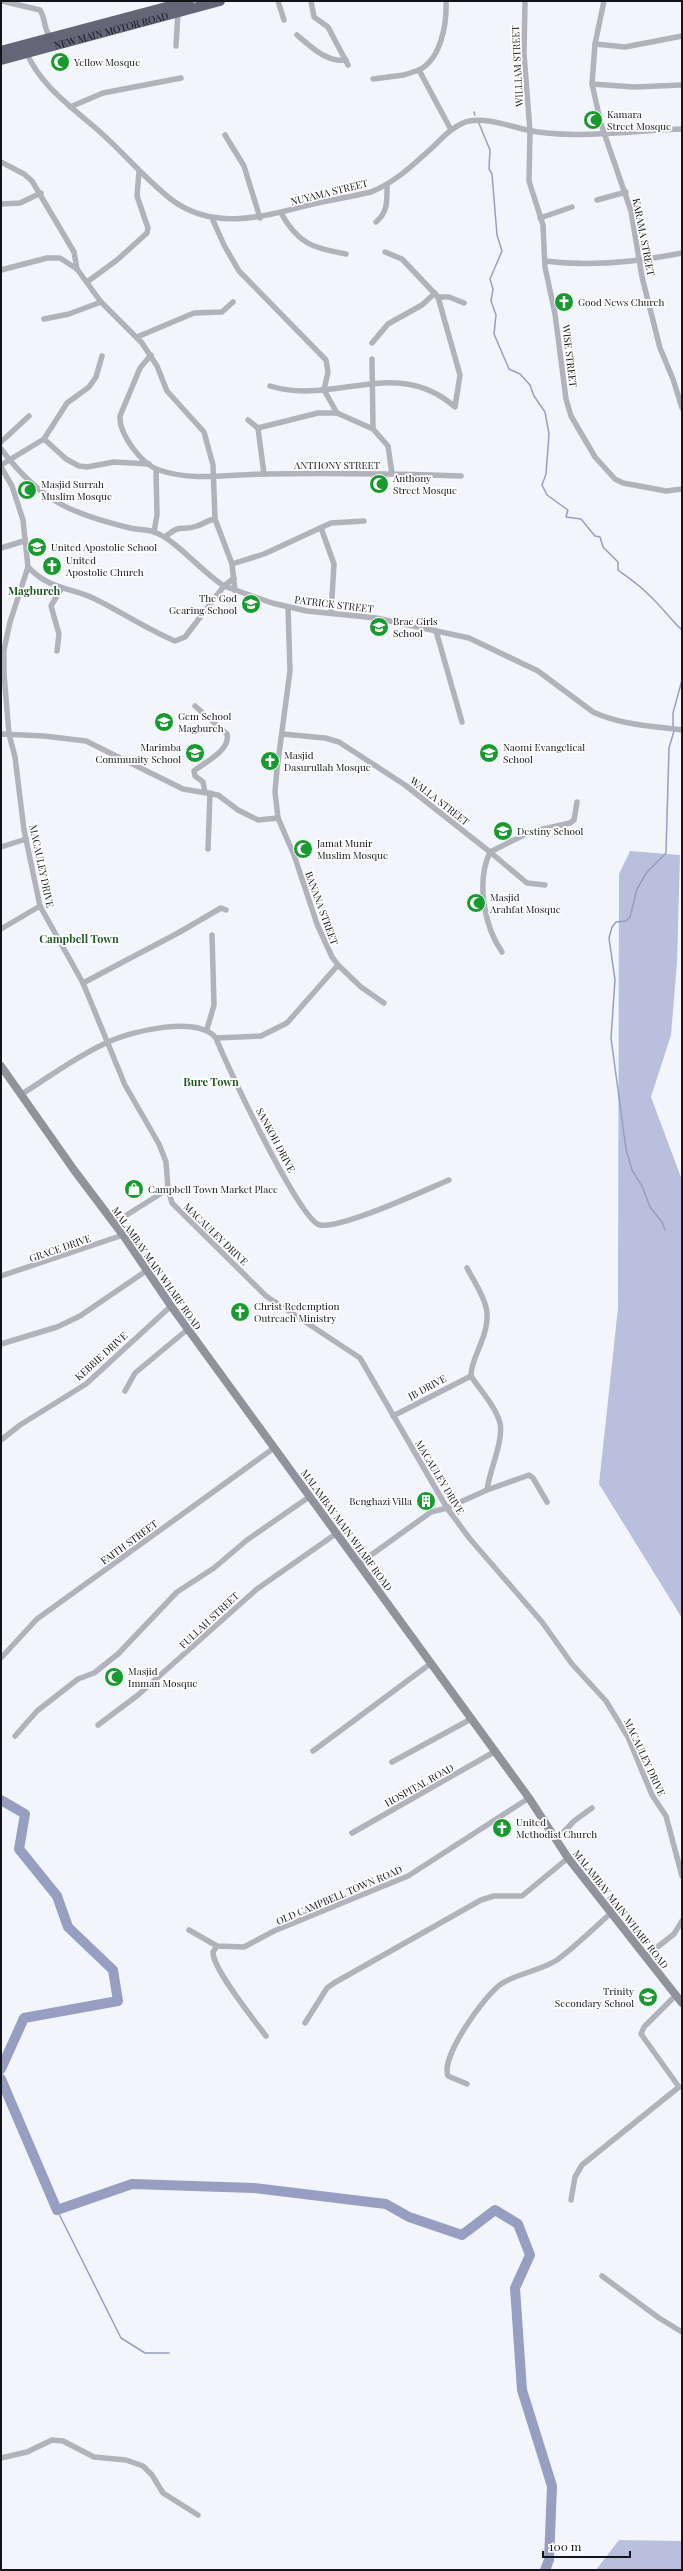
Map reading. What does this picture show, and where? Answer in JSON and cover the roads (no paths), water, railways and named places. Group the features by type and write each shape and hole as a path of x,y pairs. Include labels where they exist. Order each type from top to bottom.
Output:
{"highway":[{"name":"NEW MAIN MOTOR ROAD","path":"1,60 51,38 189,1"},
{"name":"NEW MAIN MOTOR ROAD","path":"1,51 26,49 218,1"}],"street":[{"path":"2,1 40,10 45,31 51,38"},
{"path":"278,1 284,20"},
{"path":"297,34 323,55 339,61 347,62 328,27 314,17 311,1"},
{"path":"373,79 404,75 419,70 433,60 439,46 446,1"},
{"name":"WILLIAM STREET","path":"525,1 524,54 530,131"},
{"name":"KARAMA STREET","path":"604,1 595,44 592,84 605,133 626,192 631,211 638,260 660,348 673,379 682,408"},
{"path":"176,46 178,12"},
{"path":"595,44 625,47 682,36"},
{"name":"NUYAMA STREET","path":"26,49 40,74 70,107 104,135 138,172 172,200 187,209 212,218 260,218 343,199 387,186 421,158 450,128 467,122 477,121 530,131 605,133 682,129"},
{"path":"419,70 450,128"},
{"path":"70,107 103,93 181,78"},
{"path":"592,84 634,86 682,85"},
{"name":"WISE STREET","path":"530,131 529,181 540,218 566,399 571,416 595,457 615,479 623,483 666,491 682,489"},
{"path":"225,136 244,166 260,218"},
{"path":"1,162 24,174 41,193 74,252 77,268"},
{"path":"88,282 147,233 148,228 136,188 138,172"},
{"path":"376,222 384,215 386,208 387,186"},
{"path":"597,200 626,192"},
{"path":"1,204 20,203 41,193"},
{"path":"540,218 572,208"},
{"path":"281,213 296,234 309,245 346,254"},
{"path":"212,218 224,245 240,271 326,360 328,372 324,390 337,413"},
{"path":"270,386 297,391 324,390 372,382 412,385 443,396 455,407 460,375 437,295 402,260 385,252"},
{"path":"545,261 582,264 638,260 682,253"},
{"path":"1,270 53,257 60,258 77,268 101,302 137,337 151,355 167,391 204,432 214,475 215,519 232,564 235,591"},
{"path":"372,343 388,324 437,295 449,296 464,303"},
{"path":"44,319 70,314 101,302"},
{"path":"137,337 194,313 222,312 233,302"},
{"path":"151,355 140,368 120,416 120,422 129,441 156,470 158,515 154,532"},
{"path":"1,466 9,459 44,439 67,403 89,388 96,377 102,356"},
{"path":"372,358 373,429"},
{"path":"258,428 318,413 337,413 373,429 388,446 392,474"},
{"path":"1,442 29,416"},
{"path":"248,420 258,428 264,474"},
{"path":"44,439 66,459 79,466 87,467 114,462 149,464"},
{"name":"PATRICK STREET","path":"1,449 30,482 59,504 131,528 154,532 165,537 196,565 224,586 235,591 288,607 376,618 469,638 538,672 593,712 603,717 622,722 680,730"},
{"name":"MACAULEY DRIVE","path":"1,466 17,500 23,520 24,541 28,567 10,622 4,650 3,703 15,757 26,840 40,906 83,983 124,1085 159,1144 166,1162 168,1190 172,1203 179,1212 211,1240 266,1296 360,1358 446,1508 470,1539 542,1622 572,1664 606,1701 628,1737 652,1795 666,1816 682,1876"},
{"name":"ANTHONY STREET","path":"156,470 192,478 214,475 264,474 392,474 461,476"},
{"path":"165,537 180,526 195,526 208,520 215,519"},
{"path":"232,564 264,554 338,521 364,521"},
{"path":"321,528 334,564 331,613"},
{"path":"1,548 24,541"},
{"path":"28,567 42,580 61,589 76,591 93,598 122,613 145,628 175,640 185,637 224,586 234,578"},
{"path":"57,651 59,634 51,606 61,589"},
{"name":"BANANA STREET","path":"288,607 290,671 276,792 278,818 294,855 325,945 338,965 361,987 384,1003"},
{"path":"436,631 462,722"},
{"path":"195,706 228,734 228,743 214,757 194,771 195,776 203,782 208,793 208,849"},
{"path":"1,734 86,741 103,748 176,786 218,795 238,810 262,822 278,818"},
{"name":"WALLA STREET","path":"282,734 325,738 339,742 405,785 527,883 545,885"},
{"path":"502,952 492,933 484,895 484,872 490,852 530,832 570,823 574,820 577,802"},
{"path":"1,848 26,840"},
{"path":"1,929 40,906"},
{"path":"83,983 178,933 221,908 226,910"},
{"path":"22,1094 106,1042 162,1028 188,1026 206,1029 214,1005 212,935"},
{"path":"216,1038 261,1036 280,1027 291,1019 338,965"},
{"name":"SANKOH DRIVE","path":"206,1029 216,1038 264,1140 293,1191 310,1218 317,1224 325,1226 360,1216 449,1180"},
{"name":"MALAMBAY MAIN WHARF ROAD","path":"1,1066 74,1170 123,1235 171,1306 309,1497 360,1563 430,1664 529,1798 568,1858 612,1912 682,2003"},
{"path":"114,1223 168,1190"},
{"name":"GRACE DRIVE","path":"1,1276 123,1235"},
{"path":"467,1268 489,1313 488,1325 473,1363 471,1376 500,1423 499,1436 489,1474 487,1490"},
{"path":"1,1344 57,1327 80,1316 146,1271"},
{"name":"KEBBIE DRIVE","path":"1,1440 20,1424 86,1384 171,1306"},
{"path":"125,1392 134,1373 145,1362 188,1329"},
{"name":"JB DRIVE","path":"393,1416 471,1376"},
{"name":"FAITH STREET","path":"1,1658 23,1632 42,1615 274,1448"},
{"path":"360,1563 431,1512 446,1508 487,1490 529,1475 533,1478 547,1502"},
{"path":"15,1736 37,1711 78,1679 94,1672 118,1654 177,1592 214,1568 247,1540 309,1497"},
{"name":"FULLAH STREET","path":"98,1725 138,1695 257,1589 337,1533"},
{"path":"312,1751 430,1664"},
{"path":"392,1762 471,1719"},
{"name":"HOSPITAL ROAD","path":"352,1833 494,1752"},
{"name":"OLD CAMPBELL TOWN ROAD","path":"189,1930 217,1946 244,1947 274,1931 408,1876 529,1798"},
{"path":"556,1840 574,1821 592,1808"},
{"path":"305,2023 328,1988 334,1983 482,1900 494,1896 522,1896 568,1858"},
{"path":"467,2084 448,2076 448,2060 473,2015 487,1997 507,1980 555,1961 612,1912"},
{"path":"646,1956 674,1934 682,1921"},
{"path":"217,1946 213,1952 213,1958 222,1975 266,2036"},
{"path":"571,2200 575,2177 582,2165 680,2089 641,2034 644,2028 676,1995"},
{"path":"602,2276 659,2318 682,2332"},
{"path":"1,2458 27,2452 52,2440 63,2441 94,2458 126,2460 143,2466 152,2475 163,2493 198,2515"}],"waterway":[{"path":"478,121 490,150 489,169 492,174 497,235 502,251 490,279 493,289 491,301 496,315 494,334 509,369 520,374 530,385 534,396 545,412 549,434 546,474 542,485 547,495 568,510 566,517 581,519 595,536 600,537 603,547 618,562 618,570 646,592 682,630"},
{"path":"673,727 673,713 682,680"},
{"path":"665,1230 662,1222 650,1207 642,1186 632,1170 626,1149 611,1038 615,980 609,938 612,927 616,922 626,921 630,917 637,889 647,872 666,853 669,748 674,731"},
{"path":"1,1800 25,1814 19,1849 57,1896 68,1927 113,1970 118,2001 24,2018 1,2069"},
{"path":"1,2079 57,2210 132,2184 254,2188 386,2204 409,2217 462,2235 495,2210 518,2224 530,2255 515,2288 522,2390 552,2486 549,2560 545,2570"},
{"path":"57,2210 121,2338 145,2353 169,2353"}],"place":[{"name":"Yellow Mosque","path":"60,62"},
{"name":"Kamara Street Mosque","path":"593,120"},
{"name":"Good News Church","path":"564,302"},
{"name":"Anthony Street Mosque","path":"379,484"},
{"name":"Masjid Surrah Muslim Mosque","path":"27,490"},
{"name":"United Apostolic School","path":"37,547"},
{"name":"United Apostolic Church","path":"52,566"},
{"name":"The God Gearing School","path":"251,604"},
{"name":"Brac Girls School","path":"379,627"},
{"name":"Gem School Magbureh","path":"164,722"},
{"name":"Marimba Community School","path":"195,753"},
{"name":"Naomi Evangelical School","path":"489,753"},
{"name":"Masjid Dasurullah Mosque","path":"270,761"},
{"name":"Destiny School","path":"503,831"},
{"name":"Jamat Munir Muslim Mosque","path":"303,849"},
{"name":"Masjid Arahfat Mosque","path":"476,903"},
{"name":"Campbell Town Market Place","path":"134,1189"},
{"name":"Christ Redemption Outreach Ministry","path":"240,1312"},
{"name":"Benghazi Villa","path":"426,1501"},
{"name":"Masjid Imman Mosque","path":"114,1677"},
{"name":"United Methodist Church","path":"502,1828"},
{"name":"Trinity Secondary School","path":"648,1997"}],"district":[{"name":"Magbureh","path":"34,590"},
{"name":"Campbell Town","path":"79,938"},
{"name":"Bure Town","path":"211,1081"}]}
